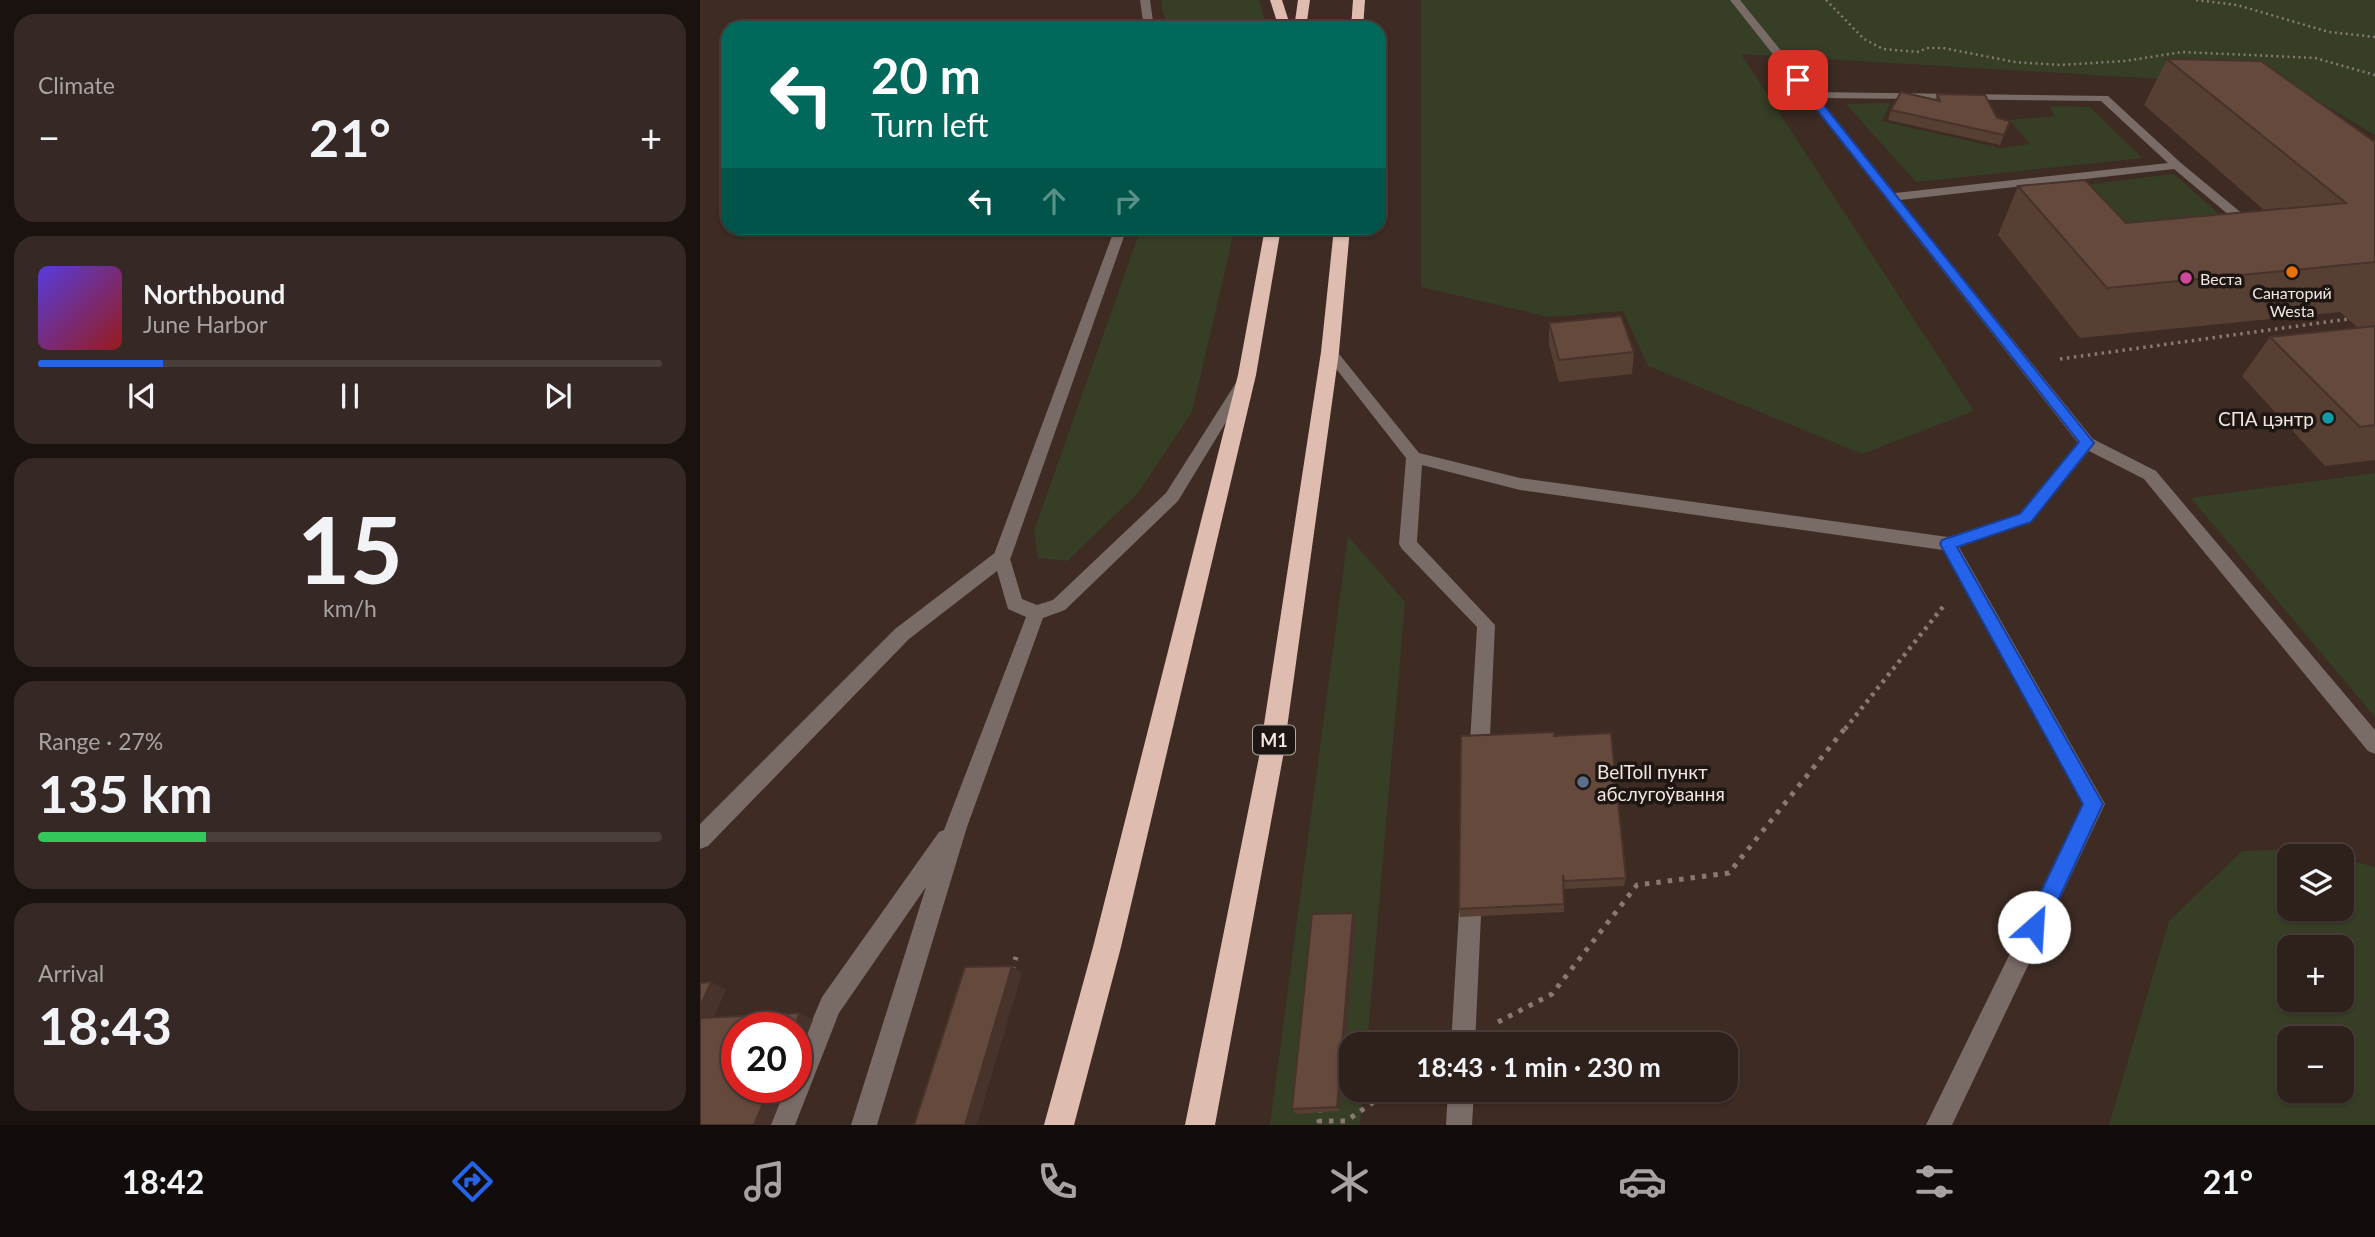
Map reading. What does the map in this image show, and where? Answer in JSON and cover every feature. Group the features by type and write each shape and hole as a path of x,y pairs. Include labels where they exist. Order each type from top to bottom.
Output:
{"highway":[{"path":"1276,0 1283,21"},
{"path":"1301,21 1304,0"},
{"path":"1358,21 1359,0"},
{"path":"1059,1125 1107,947 1247,375 1272,235"},
{"name":"М1","path":"1200,1125 1271,757 1330,352 1341,235"}],"street":[{"path":"1145,0 1147,21"},
{"path":"1735,0 2087,443 2150,475 2375,746"},
{"path":"1810,95 2104,98 2177,165 2266,240"},
{"path":"1892,197 2037,186 2177,165"},
{"path":"700,839 902,634 1002,557 1118,235"},
{"path":"1330,352 1414,457 1520,484 1948,544 2025,518 2087,443"},
{"path":"1002,557 1014,604 1036,613 1059,605 1172,497 1247,375"},
{"path":"1414,457 1408,544 1486,625 1478,778"},
{"path":"1939,1125 2094,804 1948,544"},
{"path":"864,1125 956,827 1036,613"},
{"path":"782,1125 830,1004 956,827"},
{"path":"1464,1032 1472,874"},
{"path":"1459,1125 1460,1102"}],"path":[{"path":"1826,0 1864,38 1883,49 1919,52 1926,48 1943,48 2015,62 2060,65 2125,61 2182,52 2315,58 2375,75"},
{"path":"2196,0 2237,5 2329,32 2375,37"},
{"path":"2024,364 2348,319"},
{"path":"1483,1032 1552,994 1637,885 1729,873 1966,578"},
{"path":"1008,983 1016,957"},
{"path":"1321,1099 1319,1121 1346,1121 1374,1102"}],"green space":[{"path":"1162,0 1259,0 1265,21 1166,21"},
{"path":"1421,0 2375,0 2375,135 2295,87 1741,54 1974,411 1862,454 1648,366 1623,311 1549,317 1421,287"},
{"path":"1890,103 1882,121 2000,148 2030,144 2009,120 2054,116 2050,106 2090,107 2142,158 1916,182 1846,104"},
{"path":"2174,174 2253,244 2152,257 2050,189"},
{"path":"1139,235 1233,235 1192,412 1138,493 1067,561 1038,558 1034,531"},
{"path":"2375,473 2375,717 2191,498"},
{"path":"1348,536 1405,602 1368,1032 1339,1032 1339,1102 1362,1102 1360,1125 1270,1125"},
{"path":"2277,850 2277,921 2354,921 2354,861 2375,867 2375,1125 2109,1125 2169,921 2242,851"}],"building":[{"path":"2167,59 2261,61 2375,142 2375,262 2107,288 2018,186 2085,180 2126,223 2346,203"},
{"path":"1901,92 1940,101 1937,94 1985,95 1997,118 2010,121 2004,135 1891,110"},
{"path":"1621,316 1634,352 1559,360 1549,323"},
{"path":"2375,326 2375,425 2360,427 2270,337"},
{"path":"1554,732 1554,736 1611,733 1626,878 1564,881 1563,875 1564,904 1459,909 1461,736"},
{"path":"1353,913 1343,1032 1339,1032 1337,1107 1292,1109 1312,914"},
{"path":"1012,966 965,1125 914,1125 965,967"},
{"path":"711,982 700,1007 700,983"},
{"path":"721,1017 721,1103 763,1103 754,1125 700,1125 700,1018"}],"place":[{"name":"Санаторий Westa","path":"2292,272"},
{"name":"Веста","path":"2186,278"},
{"name":"СПА цэнтр","path":"2328,418"},
{"name":"BelToll пункт абслугоўвання","path":"1583,782"}],"route":[{"path":"1798,80 2087,443 2025,518 1948,544 2094,804 2034,927"}]}
